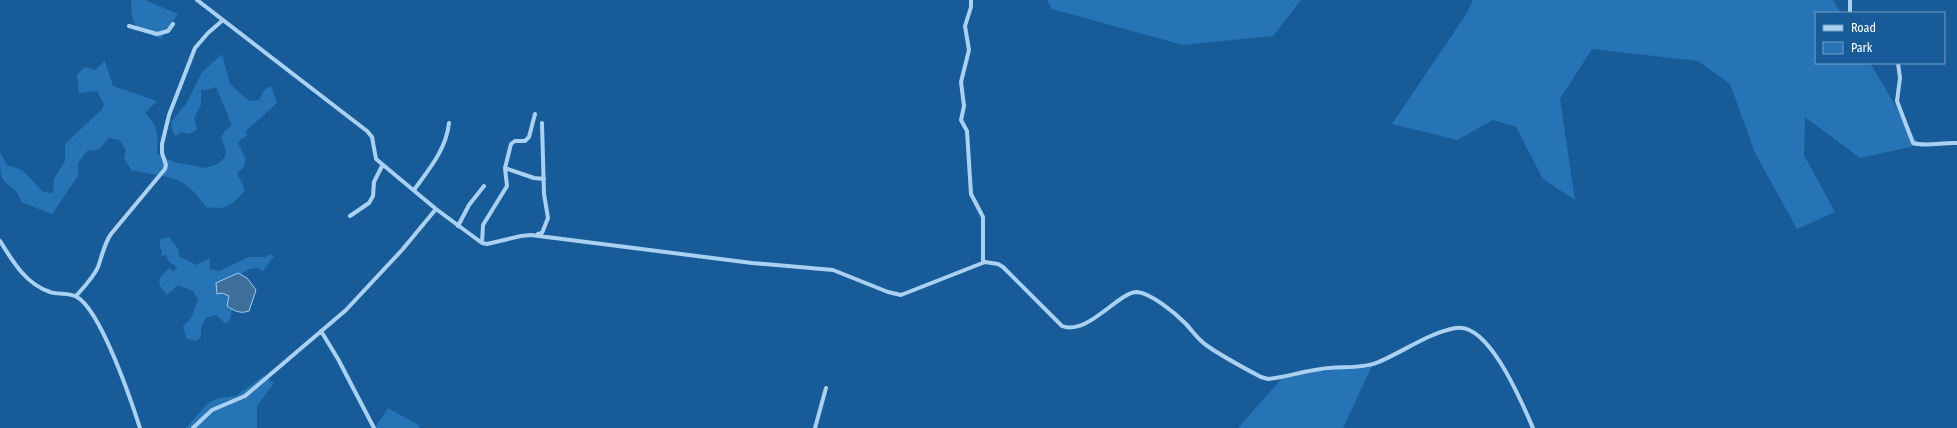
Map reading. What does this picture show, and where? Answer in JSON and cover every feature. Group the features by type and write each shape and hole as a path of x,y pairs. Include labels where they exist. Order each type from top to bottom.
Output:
{"street":[{"path":"971,0 971,7 965,26 969,50 961,82 964,106 961,117 967,131 971,194 983,217 983,262"},
{"path":"1850,0 1850,12"},
{"path":"197,1 367,131 372,137 376,159 382,166 482,244 521,236 542,234 548,218 544,194 542,123"},
{"path":"76,296 88,283 97,268 106,241 165,169 166,165 161,148 162,140 169,115 195,48 208,32 223,20"},
{"path":"129,26 157,34 168,31 173,24"},
{"path":"1898,64 1900,78 1897,101 1913,143 1919,145 1944,142 1957,143"},
{"path":"482,244 483,225 507,186 506,168 511,144 515,141 524,140 529,137 535,114"},
{"path":"414,190 442,150 448,135 449,123"},
{"path":"350,216 369,203 373,196 374,182 382,166"},
{"path":"506,168 534,178 544,179"},
{"path":"458,226 469,205 484,186"},
{"path":"193,428 212,410 245,396 346,310 402,250 436,209"},
{"path":"532,235 752,263 833,270 888,292 901,294 983,262 994,263 1003,268 1066,328 1096,318 1132,293 1146,294 1182,320 1198,339 1210,348 1261,377 1268,379 1322,369 1373,364 1445,330 1458,327 1465,328 1479,336 1492,352 1512,384 1533,428"},
{"path":"0,241 19,269 38,287 51,293 76,296 84,303 97,321 126,386 140,428"},
{"path":"321,331 338,359 374,428"},
{"path":"815,428 826,388"}],"green space":[{"path":"131,0 145,0 178,14 161,39 137,29 132,16"},
{"path":"1047,0 1301,0 1273,36 1183,45 1052,9"},
{"path":"1473,0 1833,0 1840,12 1815,12 1815,64 1871,64 1919,145 1860,158 1805,117 1804,155 1835,212 1797,229 1755,153 1730,84 1698,61 1592,49 1560,99 1575,200 1543,179 1516,127 1493,120 1457,140 1392,124 1465,16"},
{"path":"222,54 230,84 249,101 259,100 264,90 271,86 277,103 246,131 247,136 241,139 238,143 246,160 243,168 237,173 245,190 228,206 219,208 206,207 189,188 181,182 165,176 131,170 124,158 126,151 120,140 109,138 98,150 87,151 78,163 78,176 52,214 21,202 17,192 3,179 1,175 0,152 7,165 22,170 43,192 53,193 54,179 65,161 65,144 102,109 104,104 97,91 79,93 77,75 85,67 95,70 105,61 113,86 157,101 145,113 153,122 157,131 157,154 174,162 205,168 218,164 225,157 226,150 221,138 224,132 232,125 216,87 201,90 201,105 194,118 197,130 189,134 182,132 176,136 173,132 171,122 186,104 202,72"},
{"path":"169,237 178,249 179,256 196,265 210,258 210,269 219,271 249,257 266,257 270,254 275,258 272,258 263,272 258,268 250,269 241,274 238,273 229,277 222,293 229,296 227,306 232,310 230,320 225,323 216,315 206,318 201,327 201,337 196,341 186,338 183,326 191,318 198,300 193,291 178,285 167,295 160,286 159,279 169,268 172,271 176,270 177,267 169,262 166,255 161,256 162,251 160,247 160,239"},
{"path":"1373,364 1343,428 1238,428 1283,377"},
{"path":"263,376 274,383 257,406 257,428 186,428 207,404 218,398 236,396"},
{"path":"388,408 420,426 419,428 375,428"}],"shaded area":[{"path":"238,273 247,278 256,290 249,311 246,312 237,312 230,308 227,306 229,296 222,293 217,294 216,283"}]}
